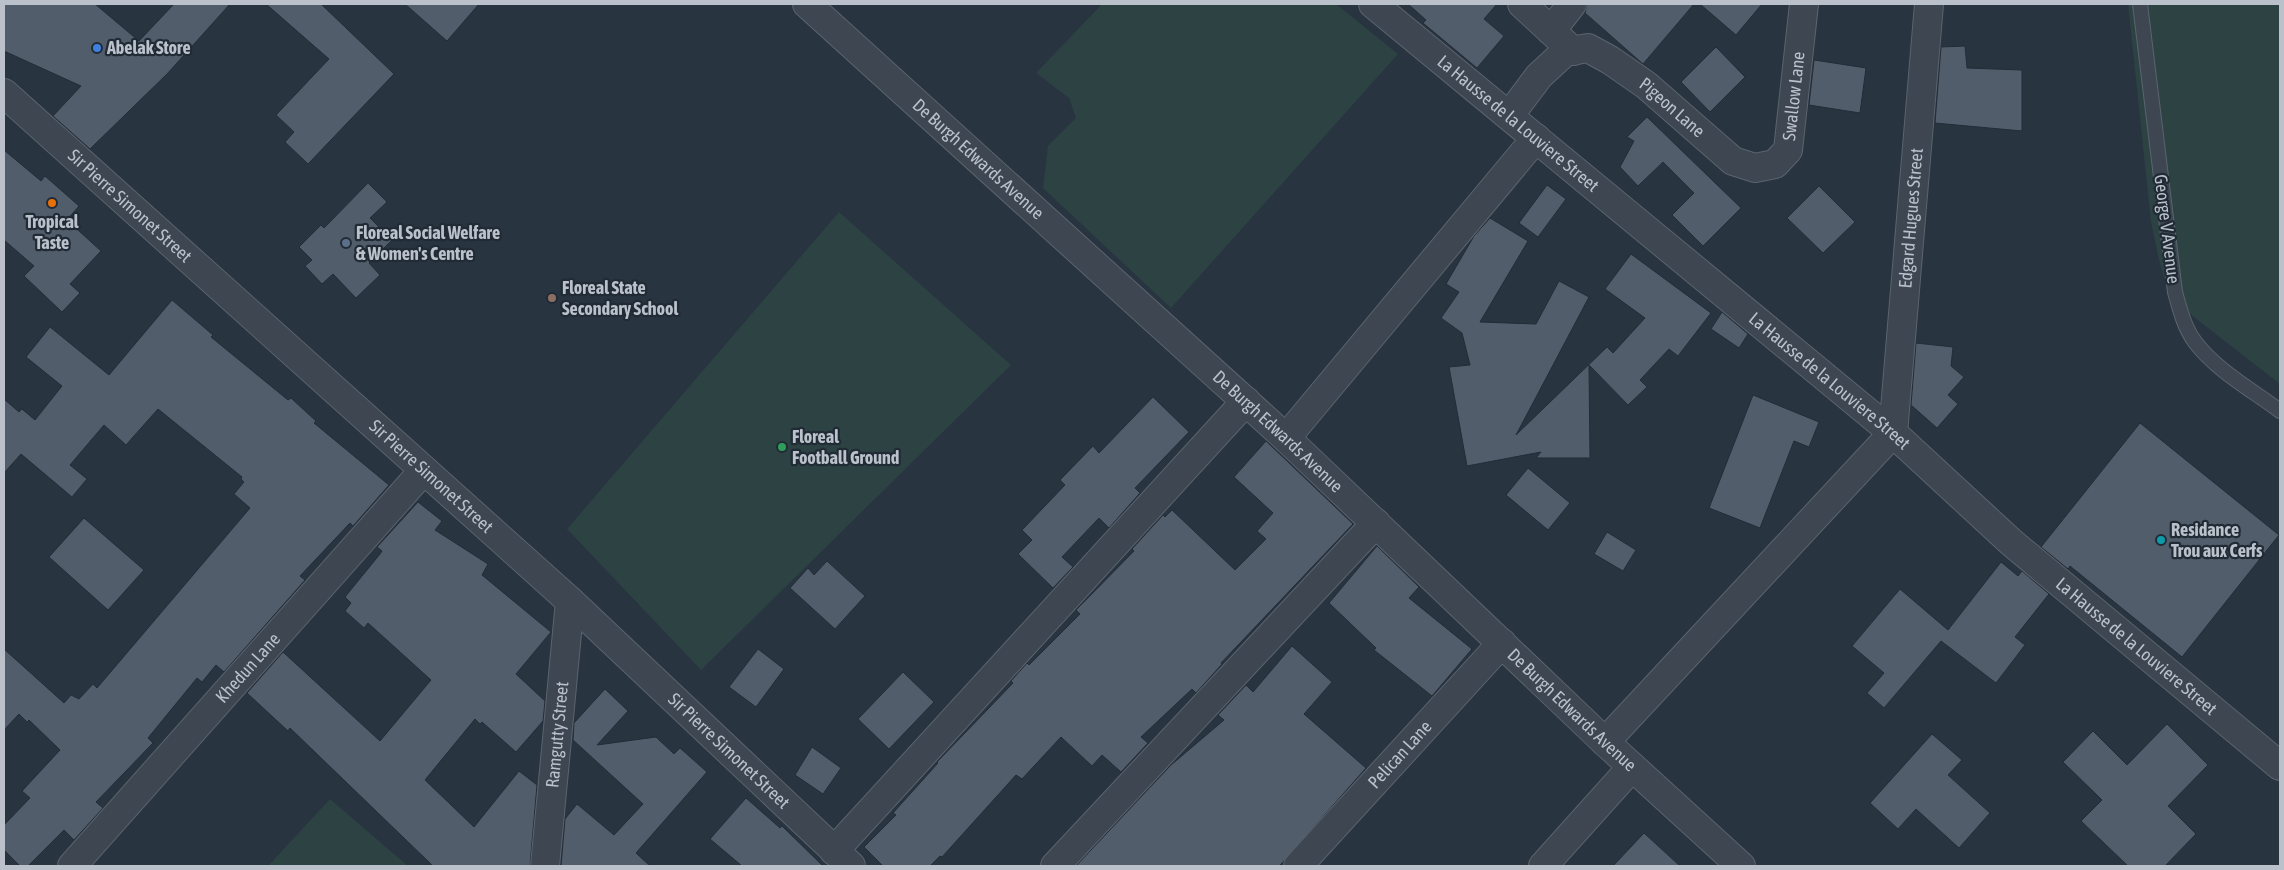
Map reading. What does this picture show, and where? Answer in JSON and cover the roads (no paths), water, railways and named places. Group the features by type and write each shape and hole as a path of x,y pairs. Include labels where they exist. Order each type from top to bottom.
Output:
{"street":[{"name":"De Burgh Edwards Avenue","path":"808,4 1246,401 1605,742 1741,866"},
{"name":"La Hausse de la Louviere Street","path":"1373,4 1893,433 2011,542 2280,766"},
{"name":"Pigeon Lane","path":"1522,4 1551,31 1580,49 1610,60 1646,85 1733,162 1755,168"},
{"path":"1551,31 1572,4"},
{"name":"Swallow Lane","path":"1755,168 1775,164 1788,150 1804,4"},
{"name":"Edgard Hugues Street","path":"1893,433 1929,4"},
{"path":"1509,116 1539,76 1566,52 1580,49"},
{"name":"Sir Pierre Simonet Street","path":"4,93 570,601 843,859"},
{"path":"1286,438 1536,138"},
{"path":"843,859 1246,401"},
{"path":"1605,742 1893,433"},
{"name":"Khedun Lane","path":"72,866 424,470"},
{"path":"1055,866 1376,523"},
{"name":"Ramgutty Street","path":"545,866 570,601"},
{"name":"Pelican Lane","path":"1298,866 1502,643"},
{"path":"1543,866 1632,767"}],"lane":[{"name":"George V Avenue","path":"2140,4 2175,292 2182,319 2195,342 2214,361 2280,410"}],"place":[{"name":"Abelak Store","path":"97,48"},
{"name":"Tropical Taste","path":"52,203"},
{"name":"Floreal Social Welfare & Women's Centre","path":"346,243"},
{"name":"Floreal State Secondary School","path":"552,298"},
{"name":"Floreal Football Ground","path":"782,447"},
{"name":"Residance Trou aux Cerfs","path":"2161,540"}]}
